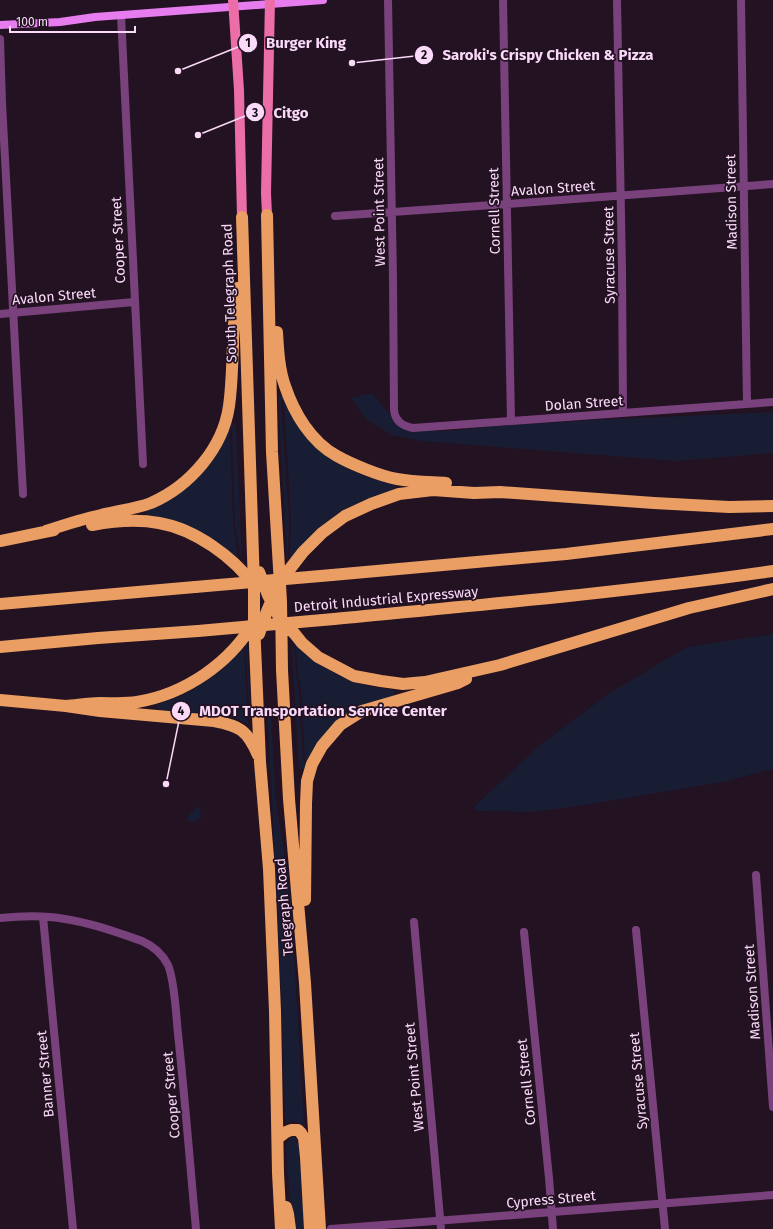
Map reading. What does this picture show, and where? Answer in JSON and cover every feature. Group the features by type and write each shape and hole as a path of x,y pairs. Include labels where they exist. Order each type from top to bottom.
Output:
{"highway":[{"path":"267,215 272,452 279,583"},
{"name":"South Telegraph Road","path":"242,217 254,586"},
{"path":"267,230 280,363 285,385 294,409 304,425 320,443 336,456 357,466 398,480 474,486 500,492"},
{"path":"46,531 72,522 127,510 150,503 172,492 190,477 204,462 217,442 224,427 229,407 232,386 232,344 242,231"},
{"path":"66,706 100,703 124,703 148,700 174,691 200,679 228,655 244,637 279,583 303,552 322,534 345,516 371,504 399,494 433,490 474,493 500,492 729,507 773,506"},
{"path":"0,541 46,531 136,520 160,523 182,529 216,548 240,569 281,621 318,657 354,676 403,684 425,682 500,665 689,608 773,589"},
{"name":"Detroit Industrial Expressway","path":"0,604 566,554 773,529"},
{"path":"256,657 259,633 278,550"},
{"path":"252,552 282,655"},
{"name":"Detroit Industrial Expressway","path":"0,647 198,631 579,596 773,571"},
{"name":"Telegraph Road","path":"279,583 289,799 305,983 320,1229"},
{"name":"Telegraph Road","path":"254,586 254,622 260,762 269,869 275,1011 281,1229"},
{"path":"305,983 307,782 312,764 322,746 340,725 362,711 458,683 500,665"},
{"path":"0,700 232,724 246,734 252,742 260,762"},
{"path":"278,1138 291,1130 298,1130 302,1133 304,1138 310,1229"},
{"path":"279,1189 288,1214 290,1229"}],"main road":[{"path":"0,25 60,22 217,7 233,3 323,0"},
{"path":"267,215 266,193 270,2"},
{"name":"South Telegraph Road","path":"233,3 239,90 242,217"}],"street":[{"name":"West Point Street","path":"388,0 394,410 396,419 399,422"},
{"name":"Cornell Street","path":"503,0 510,421"},
{"name":"Syracuse Street","path":"617,0 623,413"},
{"name":"Madison Street","path":"740,0 747,404"},
{"name":"Cooper Street","path":"121,15 143,464"},
{"path":"0,39 23,494"},
{"name":"Avalon Street","path":"335,216 773,184"},
{"name":"Avalon Street","path":"0,314 134,302"},
{"name":"Dolan Street","path":"399,422 403,426 413,428 773,402"},
{"name":"Madison Street","path":"756,875 773,1107"},
{"path":"0,918 26,916 43,917"},
{"name":"Cooper Street","path":"43,917 64,918 142,940 158,951 165,960 172,979 196,1229"},
{"name":"Banner Street","path":"43,917 73,1229"},
{"name":"West Point Street","path":"414,922 440,1225"},
{"name":"Syracuse Street","path":"636,930 665,1229"},
{"name":"Cornell Street","path":"524,932 553,1229"},
{"name":"Cypress Street","path":"331,1229 440,1225 551,1213 773,1195"}],"shaded area":[{"path":"372,393 405,431 450,431 496,426 595,420 773,412 773,453 675,461 421,441 392,435 367,420 351,398"},
{"path":"278,396 283,396 285,399 281,401 289,521 288,563 287,561"},
{"path":"286,401 309,437 394,483 396,490 367,499 342,512 290,560 291,521 284,402"},
{"path":"230,424 236,425 242,559 235,526 232,429 228,427"},
{"path":"227,430 230,431 233,521 238,559 220,544 201,532 176,521 146,514 146,509 165,501"},
{"path":"773,634 773,769 723,782 533,812 477,811 474,807 539,746 607,695 687,647"},
{"path":"247,642 252,726 250,718 245,643"},
{"path":"294,645 303,761 308,763 305,770 299,769 292,647"},
{"path":"296,645 312,659 341,676 361,684 394,690 394,696 370,704 309,761 305,760 301,690"},
{"path":"244,646 248,725 240,720 228,717 158,710 158,704 183,695 215,674"},
{"path":"267,713 271,713 276,802 290,887 304,1124 294,1121 287,1122 285,1120 282,1014"},
{"path":"196,807 200,809 201,816 199,820 193,822 188,821 187,817"},
{"path":"291,1137 296,1139 300,1148 307,1229 293,1229 286,1144 288,1144"}],"place":[{"name":"Saroki's Crispy Chicken & Pizza","path":"352,63"},
{"name":"Burger King","path":"178,71"},
{"name":"Citgo","path":"198,135"},
{"name":"MDOT Transportation Service Center","path":"166,784"}]}
